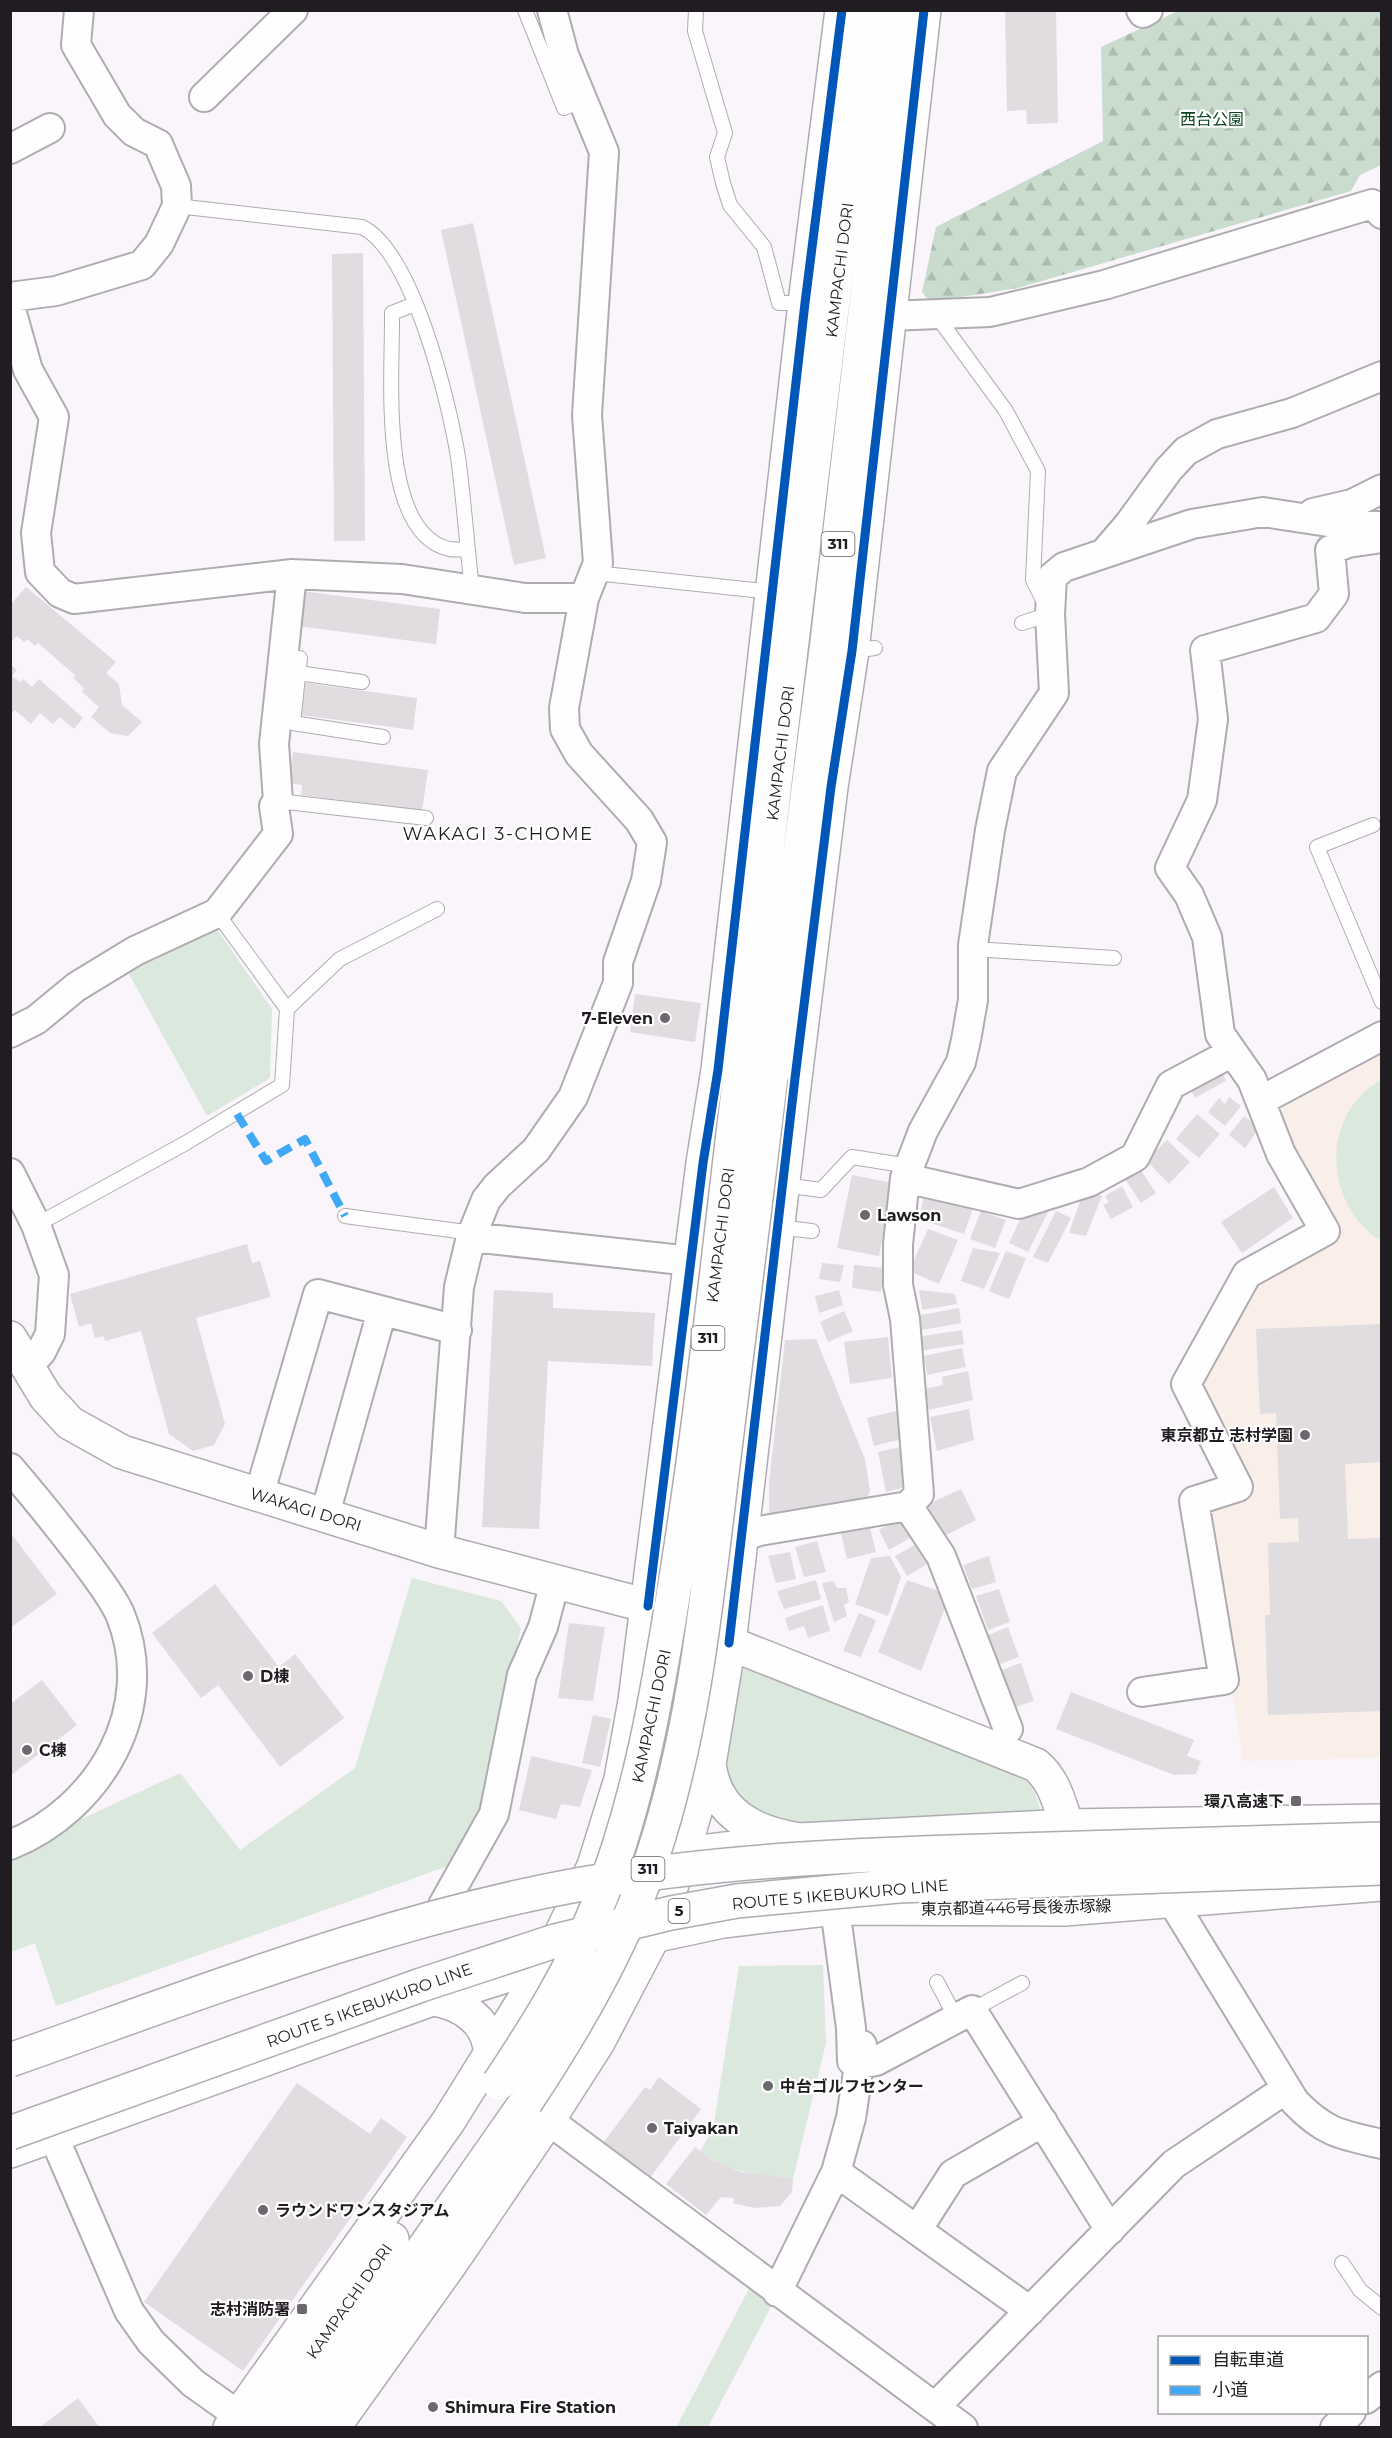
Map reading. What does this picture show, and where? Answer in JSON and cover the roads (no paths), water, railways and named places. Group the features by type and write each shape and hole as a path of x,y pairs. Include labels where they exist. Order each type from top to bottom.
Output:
{"main road":[{"path":"243,2423 448,2122 547,1963 594,1866 621,1779 648,1606 691,1261 756,1073 798,966 792,781 773,592 813,304 842,10"},
{"name":"KAMPACHI DORI","path":"792,781 868,10"},
{"name":"KAMPACHI DORI","path":"298,2427 560,2051 617,1944 653,1856 675,1780 690,1708 705,1612 756,1073 792,781 900,10"},
{"path":"333,2427 451,2263 598,2042 654,1935 683,1853 709,1764 729,1643 782,1185 756,1073 746,932 792,781 863,649 888,316 924,10"},
{"path":"756,1073 792,781"},
{"name":"KAMPACHI DORI","path":"243,2423 532,2033 567,1971 601,1896 641,1772 658,1692 756,1073"},
{"name":"WAKAGI DORI","path":"10,1338 46,1397 62,1414 95,1440 122,1452 440,1551 648,1606 729,1643 1036,1765 1046,1773 1053,1785 1067,1826"},
{"path":"709,1764 716,1793 738,1817 767,1833 800,1840"},
{"path":"10,2061 443,1905 544,1876 594,1866 800,1840 1067,1826 1382,1821"},
{"name":"ROUTE 5 IKEBUKURO LINE","path":"10,2061 376,1933 443,1914 589,1883 744,1864 896,1853 1382,1839"},
{"name":"ROUTE 5 IKEBUKURO LINE","path":"10,2133 421,1985 555,1941 671,1913 737,1901 898,1886 1382,1868"},
{"name":"東京都道446号長後赤塚線","path":"10,2151 432,1999 605,1946 723,1921 835,1908 1064,1909 1382,1884"},
{"path":"432,1999 456,2004 477,2020 489,2040 490,2057"}],"street":[{"path":"10,297 56,291 142,265 159,244 177,206 176,186 158,144 134,132 117,115 76,45 79,10"},
{"path":"440,1551 459,1287 472,1235 486,1200 497,1186 536,1150 573,1097 618,983 618,962 646,881 652,842 639,820 579,754 565,729 564,708 590,585 598,563 587,415 604,152 564,55 552,10"},
{"path":"1141,10 1143,13 1148,10"},
{"path":"204,97 278,14"},
{"path":"10,149 50,128"},
{"path":"888,316 990,312 1104,285 1372,204 1382,214"},
{"path":"10,306 28,370 54,417 36,533 40,572 60,593 74,599 292,574 402,579 525,598 590,585"},
{"path":"1104,553 1129,524 1169,468 1186,451 1217,434 1292,413 1382,376"},
{"path":"1294,517 1352,504 1382,489"},
{"path":"658,1530 742,1537 759,1531 908,1506 919,1494 904,1319 897,1284 897,1244 907,1172 923,1131 961,1062 973,1000 974,949 990,830 1002,771 1054,693 1050,614 1052,577 1064,567 1192,524 1263,512 1382,526"},
{"path":"1142,1692 1224,1680 1194,1501 1238,1487 1186,1383 1247,1274 1325,1231 1281,1154 1262,1100 1252,1080 1231,1053 1220,1034 1207,937 1189,895 1170,868 1202,800 1213,719 1205,650 1316,618 1334,594 1330,550 1348,543 1382,538"},
{"path":"10,1033 36,1020 76,987 135,951 217,913 278,834 274,806 278,801 274,744 290,664 292,574"},
{"path":"1262,1100 1382,1036"},
{"path":"907,1172 1019,1204 1089,1182 1135,1157 1171,1085 1231,1053"},
{"path":"10,1173 36,1225 54,1275 50,1334 41,1352 27,1367"},
{"path":"472,1235 691,1261"},
{"path":"259,1495 318,1294 457,1330"},
{"path":"325,1514 382,1311"},
{"path":"10,1468 102,1584 119,1613 127,1644 131,1684 130,1703 113,1754 92,1787 55,1821 10,1845"},
{"path":"908,1506 941,1556 1008,1729"},
{"path":"443,1905 494,1814 522,1675 543,1627 555,1582"},
{"path":"1172,1901 1286,2090 1310,2118 1333,2133 1382,2144"},
{"path":"835,1908 851,2028 852,2061 860,2064 876,2061 964,2014 1042,2122 1110,2230"},
{"path":"777,2292 836,2172 851,2118 860,2064 863,2027 861,1983"},
{"path":"935,2407 1174,2164 1286,2090"},
{"path":"548,2120 777,2292 963,2427"},
{"path":"917,2230 953,2174 1042,2122"},
{"path":"52,2135 129,2311 151,2342 193,2383 243,2423"},
{"path":"836,2172 1030,2311"},
{"path":"1368,2397 1382,2386"},
{"path":"1335,2427 1350,2414"}],"lane":[{"path":"525,10 564,108 583,100"},
{"path":"696,10 695,31 725,133 717,157 730,205 764,247 779,303 813,304"},
{"path":"177,206 362,227 375,233 390,252 426,328 458,456 472,589"},
{"path":"415,304 392,314 393,450 399,487 407,508 432,540 449,549 468,549"},
{"path":"936,315 1006,411 1038,471 1033,580 1050,614 1022,623"},
{"path":"590,585 773,592"},
{"path":"363,682 290,664 293,723 383,737"},
{"path":"278,801 426,818"},
{"path":"1373,825 1317,847 1382,1002"},
{"path":"287,1009 340,959 437,909"},
{"path":"36,1225 184,1144 282,1085 287,1009 217,913"},
{"path":"974,949 1114,958"},
{"path":"782,1185 821,1190 852,1157 907,1172"},
{"path":"345,1216 472,1235"},
{"path":"777,1227 812,1231"},
{"path":"937,1982 964,2014 1022,1983"},
{"path":"1342,2263 1360,2290 1382,2308"}],"place":[{"name":"7-Eleven","path":"665,1018"},
{"name":"Lawson","path":"865,1215"},
{"name":"東京都立 志村学園","path":"1305,1435"},
{"name":"D棟","path":"248,1676"},
{"name":"C棟","path":"27,1750"},
{"name":"環八高速下","path":"1296,1801"},
{"name":"中台ゴルフセンター","path":"768,2086"},
{"name":"Taiyakan","path":"652,2128"},
{"name":"ラウンドワンスタジアム","path":"263,2210"},
{"name":"志村消防署","path":"302,2309"},
{"name":"Shimura Fire Station","path":"433,2407"}],"district":[{"name":"WAKAGI 3-CHOME","path":"498,834"}],"park label":[{"name":"西台公園","path":"1212,119"}]}
